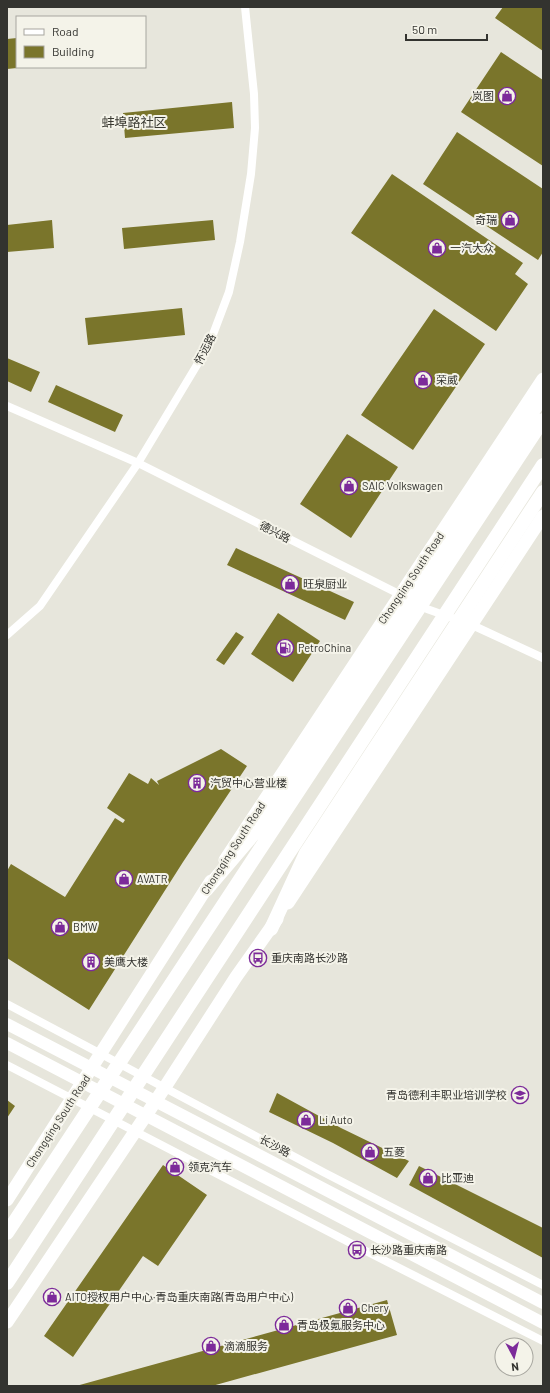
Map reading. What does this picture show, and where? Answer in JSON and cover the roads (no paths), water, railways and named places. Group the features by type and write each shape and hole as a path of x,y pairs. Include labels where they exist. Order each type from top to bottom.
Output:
{"highway":[{"path":"206,890 262,824 543,396"},
{"path":"7,1233 543,420"},
{"path":"7,1283 543,465"},
{"path":"270,929 306,853 543,492"}],"main road":[{"name":"Chongqing South Road","path":"7,1200 206,890 543,379"},
{"path":"7,1322 165,1087 236,977 270,929 543,516"},
{"name":"长沙路","path":"7,1024 543,1303"},
{"path":"7,1043 543,1324"}],"street":[{"name":"怀远路","path":"7,635 40,606 138,463 209,344 230,285 240,242 251,174 255,128 254,94 245,7"},
{"name":"德兴路","path":"7,406 138,463 400,594 426,609 472,625 543,658"},
{"name":"长沙路","path":"7,1004 325,1173 543,1285"},
{"path":"7,1065 543,1341"}],"place":[{"name":"岚图","path":"507,96"},
{"name":"奇瑞","path":"510,220"},
{"name":"一汽大众","path":"437,248"},
{"name":"荣威","path":"423,380"},
{"name":"SAIC Volkswagen","path":"349,486"},
{"name":"旺泉厨业","path":"290,584"},
{"name":"PetroChina","path":"285,648"},
{"name":"汽贸中心营业楼","path":"197,783"},
{"name":"AVATR","path":"124,879"},
{"name":"BMW","path":"60,927"},
{"name":"重庆南路长沙路","path":"258,958"},
{"name":"美鹰大楼","path":"91,962"},
{"name":"青岛德利丰职业培训学校","path":"520,1095"},
{"name":"Li Auto","path":"306,1120"},
{"name":"五菱","path":"370,1152"},
{"name":"领克汽车","path":"175,1167"},
{"name":"比亚迪","path":"428,1178"},
{"name":"长沙路重庆南路","path":"357,1250"},
{"name":"AITO授权用户中心·青岛重庆南路(青岛用户中心)","path":"52,1297"},
{"name":"Chery","path":"348,1308"},
{"name":"青岛极氪服务中心","path":"284,1325"},
{"name":"滴滴服务","path":"211,1346"}],"district":[{"name":"蚌埠路社区","path":"134,122"}]}
